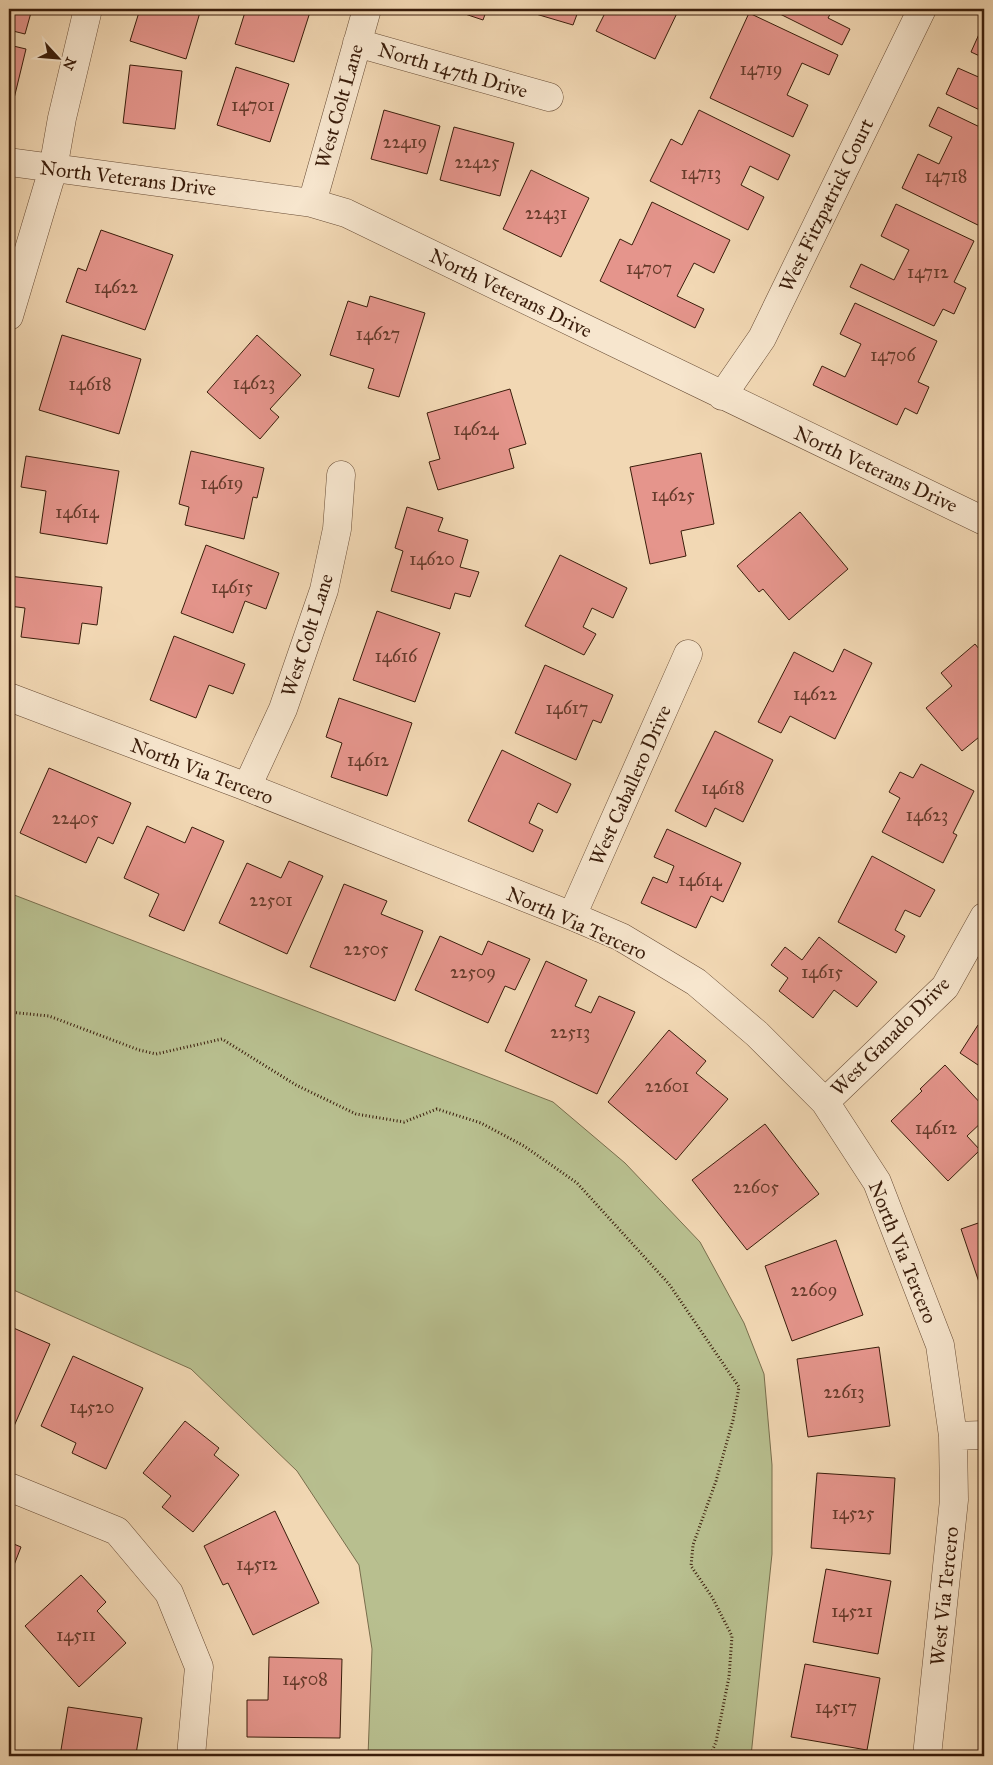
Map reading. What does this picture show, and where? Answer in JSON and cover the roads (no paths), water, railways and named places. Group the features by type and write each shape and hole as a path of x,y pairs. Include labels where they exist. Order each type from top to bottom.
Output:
{"street":[{"path":"9,316 53,169 62,118 88,9"},
{"name":"West Colt Lane","path":"312,203 367,9"},
{"name":"West Fitzpatrick Court","path":"722,396 762,338 922,9"},
{"name":"North 147th Drive","path":"357,43 549,97"},
{"name":"North Veterans Drive","path":"9,162 312,203 346,213 984,521"},
{"name":"West Colt Lane","path":"247,787 283,709 324,590 337,529 341,475"},
{"name":"West Caballero Drive","path":"572,916 688,654"},
{"name":"North Via Tercero","path":"9,697 247,787 572,916 621,938 696,982 757,1034 825,1102 877,1182 940,1345 953,1436"},
{"name":"West Ganado Drive","path":"825,1102 945,987 984,917"},
{"path":"953,1436 984,1435"},
{"name":"West Via Tercero","path":"927,1756 954,1500 953,1436"},
{"path":"9,1487 117,1532 169,1592 199,1667 191,1756"}]}
